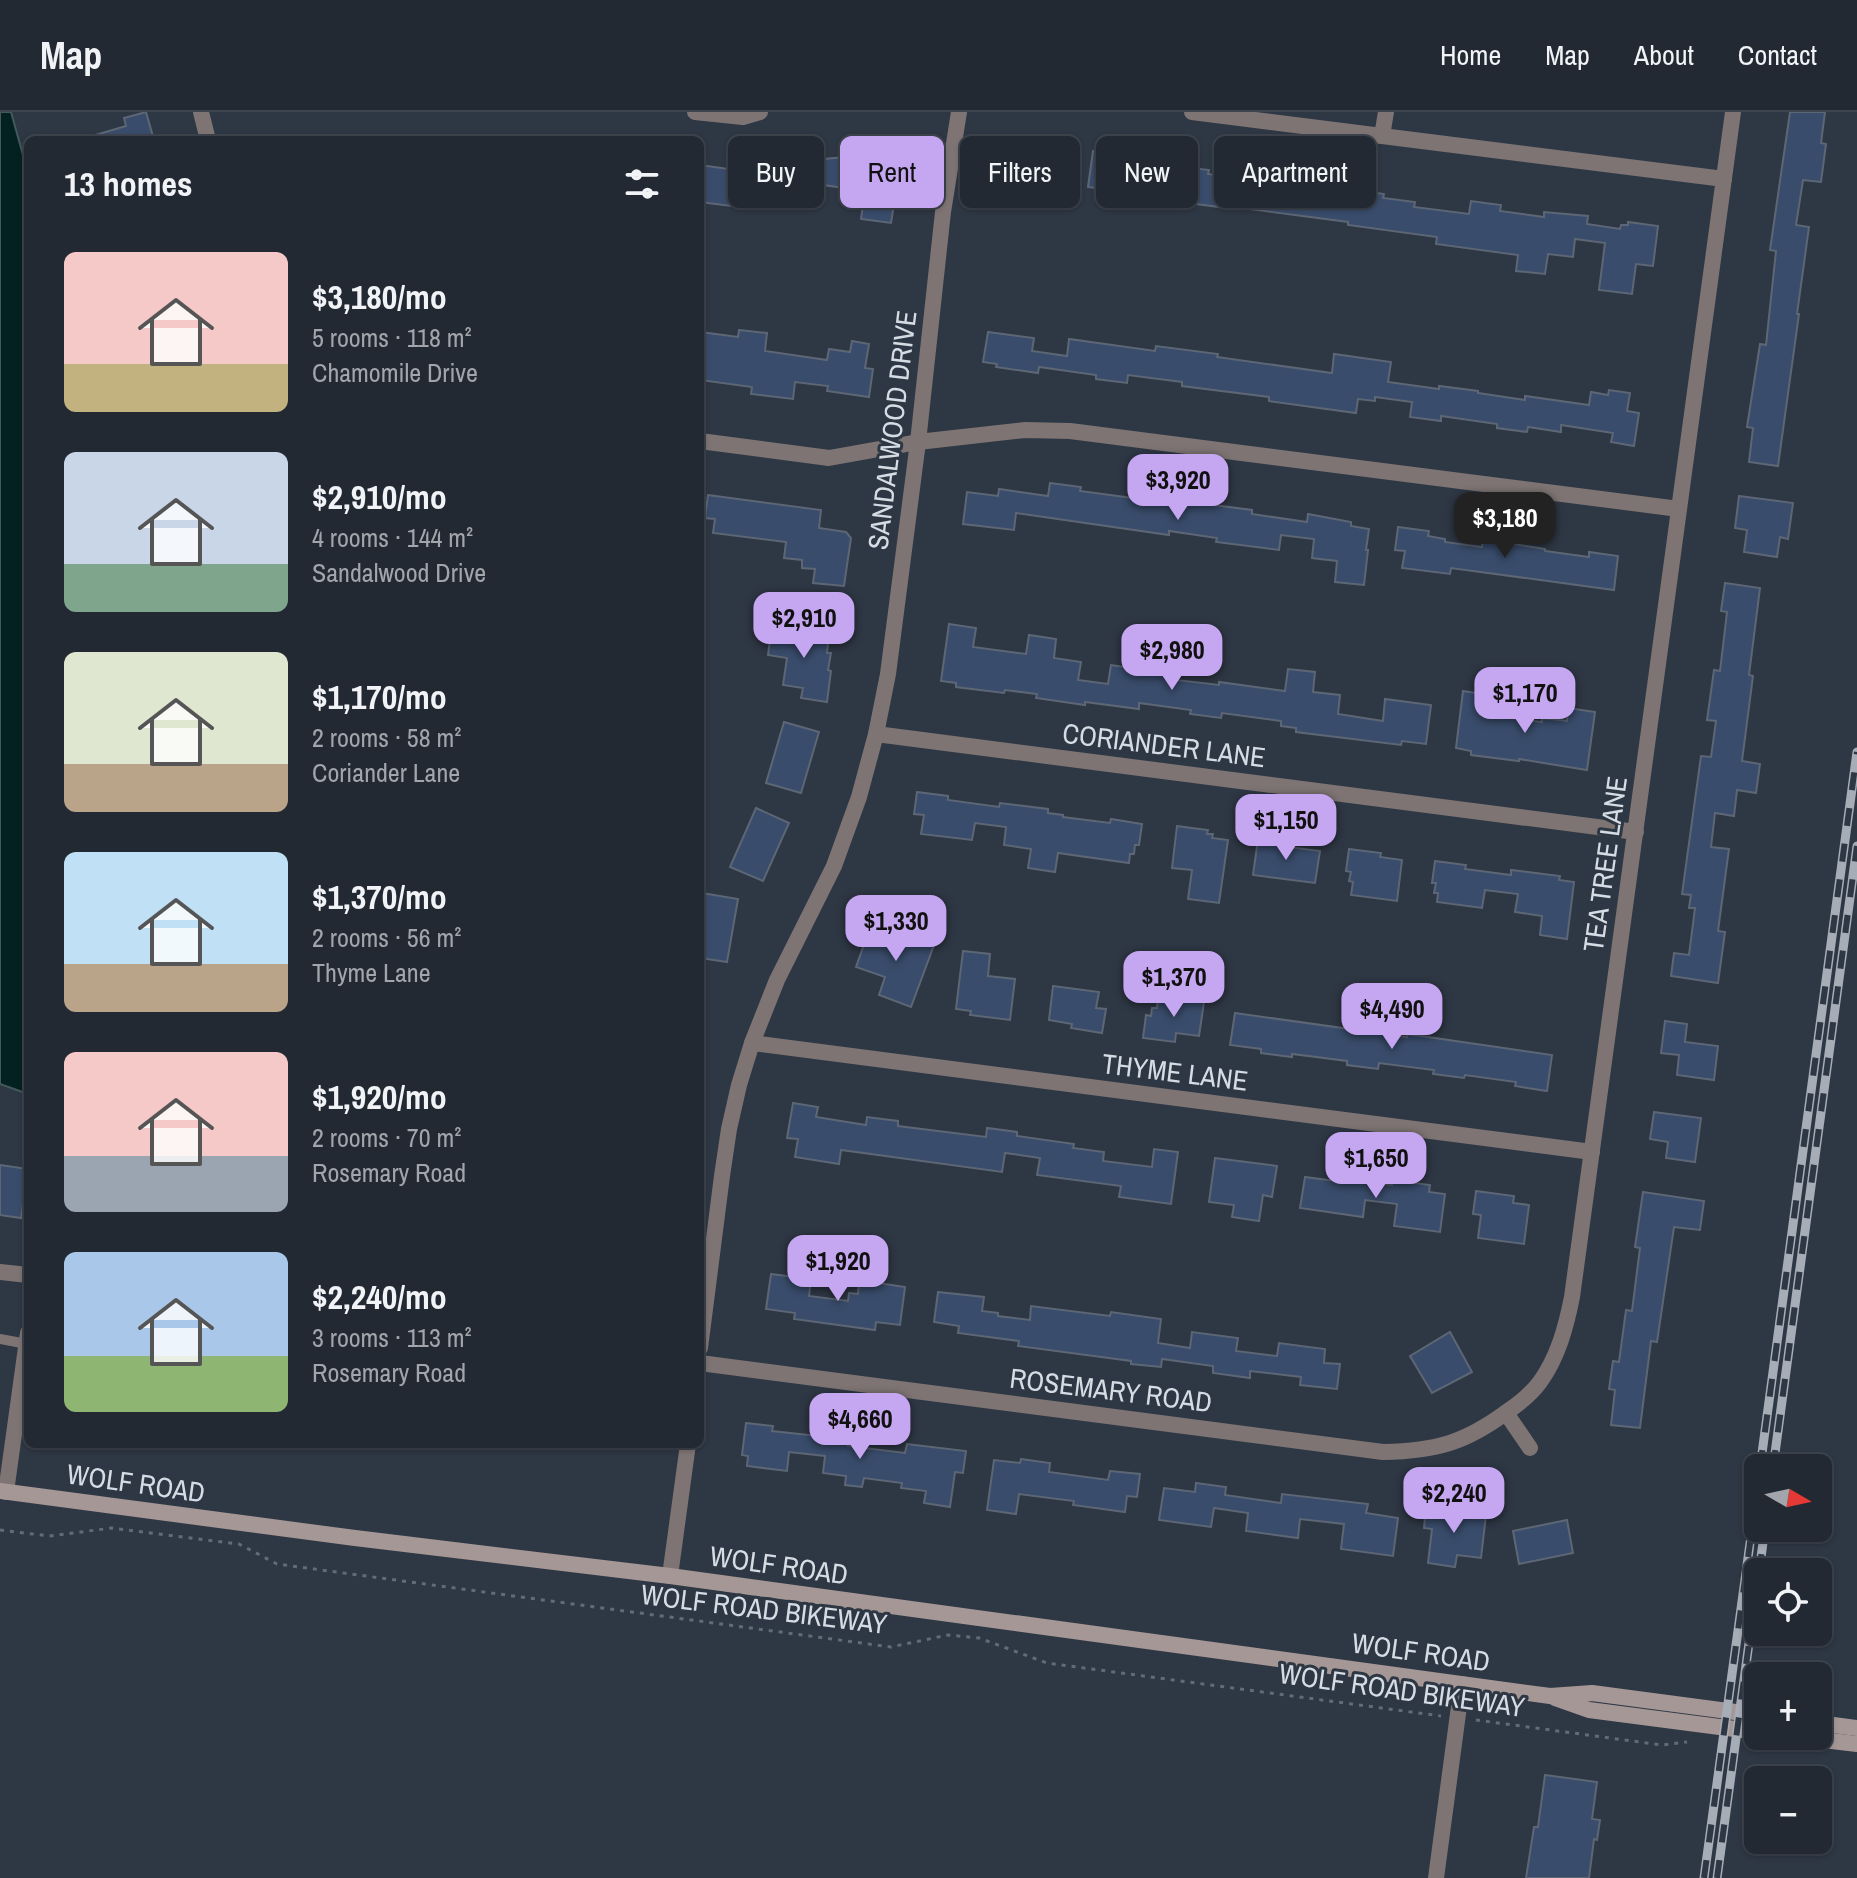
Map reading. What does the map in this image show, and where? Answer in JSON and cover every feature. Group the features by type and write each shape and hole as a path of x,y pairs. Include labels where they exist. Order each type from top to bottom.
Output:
{"main road":[{"name":"WOLF ROAD","path":"3,1492 670,1576 1550,1696 1592,1693 1744,1713"},
{"name":"WOLF ROAD","path":"1550,1696 1589,1710 1744,1730"},
{"path":"1832,1725 1857,1728"},
{"path":"1832,1741 1857,1744"}],"street":[{"path":"201,112 207,136"},
{"path":"695,112 743,117 760,112"},
{"name":"SANDALWOOD DRIVE","path":"704,1318 729,1129 739,1085 777,980 834,866 859,797 876,734 888,674 943,212 959,112"},
{"path":"1192,112 1724,179"},
{"path":"1382,136 1386,112"},
{"name":"TEA TREE LANE","path":"1506,1413 1540,1383 1565,1330 1572,1297 1733,112"},
{"path":"704,442 829,458 918,442 1025,430 1070,431 1679,509"},
{"name":"CORIANDER LANE","path":"876,734 1636,832"},
{"name":"THYME LANE","path":"752,1043 1592,1152"},
{"path":"0,1272 24,1275"},
{"path":"3,1492 24,1357"},
{"name":"ROSEMARY ROAD","path":"704,1364 1383,1452 1440,1447 1488,1427 1506,1413"},
{"path":"1506,1413 1530,1448"},
{"path":"670,1576 687,1448"},
{"path":"1436,1878 1462,1684"}],"lane":[{"path":"0,1339 24,1338"}],"path":[{"name":"WOLF ROAD BIKEWAY","path":"0,1530 49,1536 112,1528 239,1544 277,1564 891,1647 948,1635 979,1638 1047,1663 1662,1745 1693,1741"}],"shaded area":[{"path":"0,112 11,112 24,159 24,1093 0,1084"}],"building":[{"path":"146,112 153,136 92,136 126,126 124,118"},
{"path":"1790,112 1825,112 1821,143 1826,144 1821,182 1803,180 1796,225 1809,227 1778,466 1749,462 1753,428 1747,427 1760,344 1766,345 1776,251 1770,250"},
{"path":"1093,151 1096,151 1096,188 1088,187"},
{"path":"840,157 840,187 824,185 824,159"},
{"path":"704,166 728,169 728,206 704,203"},
{"path":"1198,169 1209,170 1208,174 1214,175 1214,206 1198,204"},
{"path":"1376,193 1384,194 1383,198 1415,202 1414,207 1469,214 1471,201 1501,205 1500,211 1544,217 1544,212 1588,216 1587,224 1620,229 1628,222 1658,226 1653,266 1636,264 1632,294 1599,290 1605,243 1575,239 1573,257 1548,254 1545,274 1516,271 1518,255 1436,244 1437,237 1348,225 1348,222 1243,208 1376,208"},
{"path":"863,208 893,208 891,223 861,219"},
{"path":"739,330 767,333 765,351 827,360 829,349 850,352 852,341 869,344 865,368 873,369 869,397 827,391 828,386 795,382 793,399 751,394 752,387 704,381 704,333 738,337"},
{"path":"988,332 1034,338 1032,351 1067,356 1069,339 1155,351 1156,346 1218,354 1217,357 1332,373 1334,354 1391,362 1388,382 1439,389 1439,386 1525,400 1525,396 1589,405 1591,392 1608,395 1609,390 1630,393 1627,411 1639,413 1634,446 1611,442 1613,433 1561,425 1561,432 1528,427 1527,432 1441,416 1441,421 1410,417 1412,402 1375,397 1375,401 1358,399 1356,413 1269,401 1269,397 1182,386 1182,382 1128,375 1127,383 1039,367 1038,373 996,367 997,364 983,362"},
{"path":"1050,483 1081,487 1080,491 1170,503 1170,497 1198,501 1252,510 1252,514 1307,522 1308,514 1351,522 1351,526 1369,529 1364,585 1335,582 1337,561 1312,558 1314,539 1281,535 1279,550 1216,542 1217,538 1169,531 1169,535 1016,513 1014,530 963,524 967,492 998,496 999,489 1048,496"},
{"path":"708,495 821,510 819,528 846,532 851,538 844,586 813,583 815,569 802,568 802,560 784,558 786,542 713,533 715,519 705,518"},
{"path":"1739,496 1793,503 1788,539 1780,537 1777,557 1744,552 1747,530 1735,528"},
{"path":"1398,527 1429,531 1428,536 1445,539 1445,542 1482,547 1483,536 1514,540 1514,544 1545,551 1589,557 1589,552 1618,556 1614,590 1451,568 1450,574 1402,568 1405,551 1395,550"},
{"path":"1725,583 1760,588 1742,761 1760,764 1756,793 1737,790 1734,816 1715,813 1711,847 1729,849 1718,931 1725,932 1718,983 1671,976 1674,953 1689,955 1695,908 1689,908 1691,895 1682,894 1701,756 1711,757 1716,721 1707,720 1714,670 1720,671 1727,612 1721,611"},
{"path":"949,624 976,628 973,647 1026,654 1029,635 1056,639 1054,658 1081,662 1078,680 1108,684 1111,665 1177,674 1176,680 1285,691 1288,669 1315,672 1313,692 1340,695 1338,714 1383,721 1385,699 1431,705 1426,744 1402,741 1401,745 1296,732 1296,728 1281,726 1281,721 1222,713 1221,718 1190,714 1191,710 1139,703 1139,709 1085,702 1085,705 1036,698 1037,694 956,687 956,683 941,681"},
{"path":"772,625 829,634 827,653 831,653 828,670 831,671 827,702 801,698 803,688 783,685 787,658 768,655"},
{"path":"1463,691 1490,695 1488,715 1542,722 1542,718 1567,721 1568,708 1595,712 1587,770 1471,755 1471,751 1456,748"},
{"path":"784,722 819,732 801,793 766,783"},
{"path":"917,792 999,807 1000,803 1048,809 1048,813 1063,817 1142,824 1139,845 1135,845 1134,854 1130,854 1129,863 1058,853 1055,872 1028,868 1031,849 1004,845 1006,827 975,823 972,840 921,834 924,815 914,814"},
{"path":"756,808 789,823 763,881 730,867"},
{"path":"1177,826 1208,830 1207,834 1213,834 1212,838 1228,840 1219,903 1188,899 1192,870 1172,868"},
{"path":"1258,839 1320,851 1315,883 1253,875"},
{"path":"1349,849 1381,853 1380,857 1402,860 1397,901 1351,895 1351,872 1346,871"},
{"path":"1435,861 1466,865 1465,869 1511,875 1511,870 1560,876 1559,880 1574,882 1567,939 1540,935 1542,916 1515,912 1518,894 1485,890 1482,908 1437,902 1438,893 1434,893 1436,883 1432,883"},
{"path":"704,893 738,899 727,962 704,959"},
{"path":"871,925 934,945 911,1007 879,995 885,977 856,967"},
{"path":"963,951 990,954 988,976 1015,979 1010,1020 970,1015 971,1011 956,1009"},
{"path":"1053,986 1099,992 1096,1008 1106,1009 1102,1033 1071,1028 1072,1024 1049,1020"},
{"path":"1158,996 1204,1002 1199,1036 1176,1033 1175,1042 1143,1038 1146,1015 1151,1016 1152,1008 1157,1008"},
{"path":"1235,1013 1552,1055 1547,1091 1515,1086 1516,1082 1433,1074 1434,1070 1379,1063 1378,1069 1347,1065 1347,1061 1261,1053 1261,1049 1230,1045"},
{"path":"1665,1021 1687,1024 1685,1042 1718,1046 1714,1080 1677,1075 1679,1055 1661,1053"},
{"path":"793,1103 818,1107 816,1117 866,1125 867,1117 898,1121 898,1126 986,1137 987,1128 1017,1132 1017,1136 1074,1144 1073,1148 1104,1152 1103,1161 1152,1167 1154,1149 1178,1152 1171,1204 1119,1197 1121,1186 1037,1175 1040,1158 1005,1153 1002,1172 841,1150 839,1164 795,1157 798,1139 787,1138"},
{"path":"1654,1112 1701,1118 1695,1162 1666,1158 1668,1142 1650,1139"},
{"path":"1215,1158 1277,1166 1272,1197 1263,1195 1259,1221 1232,1217 1234,1205 1209,1202"},
{"path":"0,1165 24,1168 21,1218 0,1215"},
{"path":"1305,1177 1336,1181 1336,1177 1392,1185 1392,1180 1430,1185 1429,1192 1445,1194 1440,1232 1394,1226 1397,1204 1365,1200 1363,1217 1300,1208"},
{"path":"1476,1191 1514,1196 1513,1203 1529,1205 1524,1244 1478,1238 1481,1215 1473,1214"},
{"path":"1643,1192 1704,1201 1700,1230 1674,1227 1657,1342 1651,1341 1640,1428 1611,1425 1615,1390 1609,1389 1613,1361 1619,1362 1626,1310 1632,1311 1640,1248 1635,1247"},
{"path":"771,1274 811,1279 809,1296 848,1301 849,1293 858,1294 859,1280 905,1287 900,1325 876,1322 875,1330 794,1319 795,1313 766,1309"},
{"path":"938,1292 984,1297 982,1311 1030,1320 1031,1306 1161,1319 1158,1343 1190,1348 1192,1332 1238,1338 1236,1351 1277,1356 1279,1343 1325,1349 1324,1363 1340,1364 1337,1389 1300,1385 1301,1377 1250,1371 1250,1378 1213,1373 1213,1366 1162,1359 1161,1367 1131,1364 1131,1361 1018,1346 1019,1341 958,1333 959,1326 934,1322"},
{"path":"1450,1332 1472,1372 1432,1393 1410,1356"},
{"path":"746,1423 773,1426 772,1431 849,1436 848,1446 905,1453 907,1444 966,1451 963,1473 955,1472 950,1507 924,1503 926,1491 901,1488 902,1483 864,1478 862,1487 845,1485 846,1476 823,1473 825,1456 789,1452 787,1471 747,1466 748,1456 742,1455"},
{"path":"1021,1459 1050,1463 1049,1472 1108,1480 1110,1471 1140,1474 1137,1497 1127,1496 1125,1512 1019,1494 1016,1514 987,1510 994,1460 1020,1463"},
{"path":"1196,1483 1226,1487 1225,1495 1281,1503 1282,1494 1368,1504 1366,1513 1398,1518 1393,1556 1341,1549 1344,1524 1300,1519 1298,1538 1246,1531 1248,1513 1214,1508 1211,1527 1159,1520 1164,1488 1195,1492"},
{"path":"1426,1507 1486,1515 1481,1558 1457,1555 1455,1567 1428,1563 1432,1529 1424,1528"},
{"path":"1567,1520 1573,1553 1519,1564 1513,1531"},
{"path":"1545,1775 1597,1782 1592,1819 1600,1820 1589,1878 1526,1878 1534,1827 1538,1827"}],"railway":[{"path":"1762,1454 1857,752"},
{"path":"1775,1454 1857,846"},
{"path":"1704,1878 1750,1542"},
{"path":"1761,1558 1763,1542"},
{"path":"1717,1878 1749,1646"}]}
